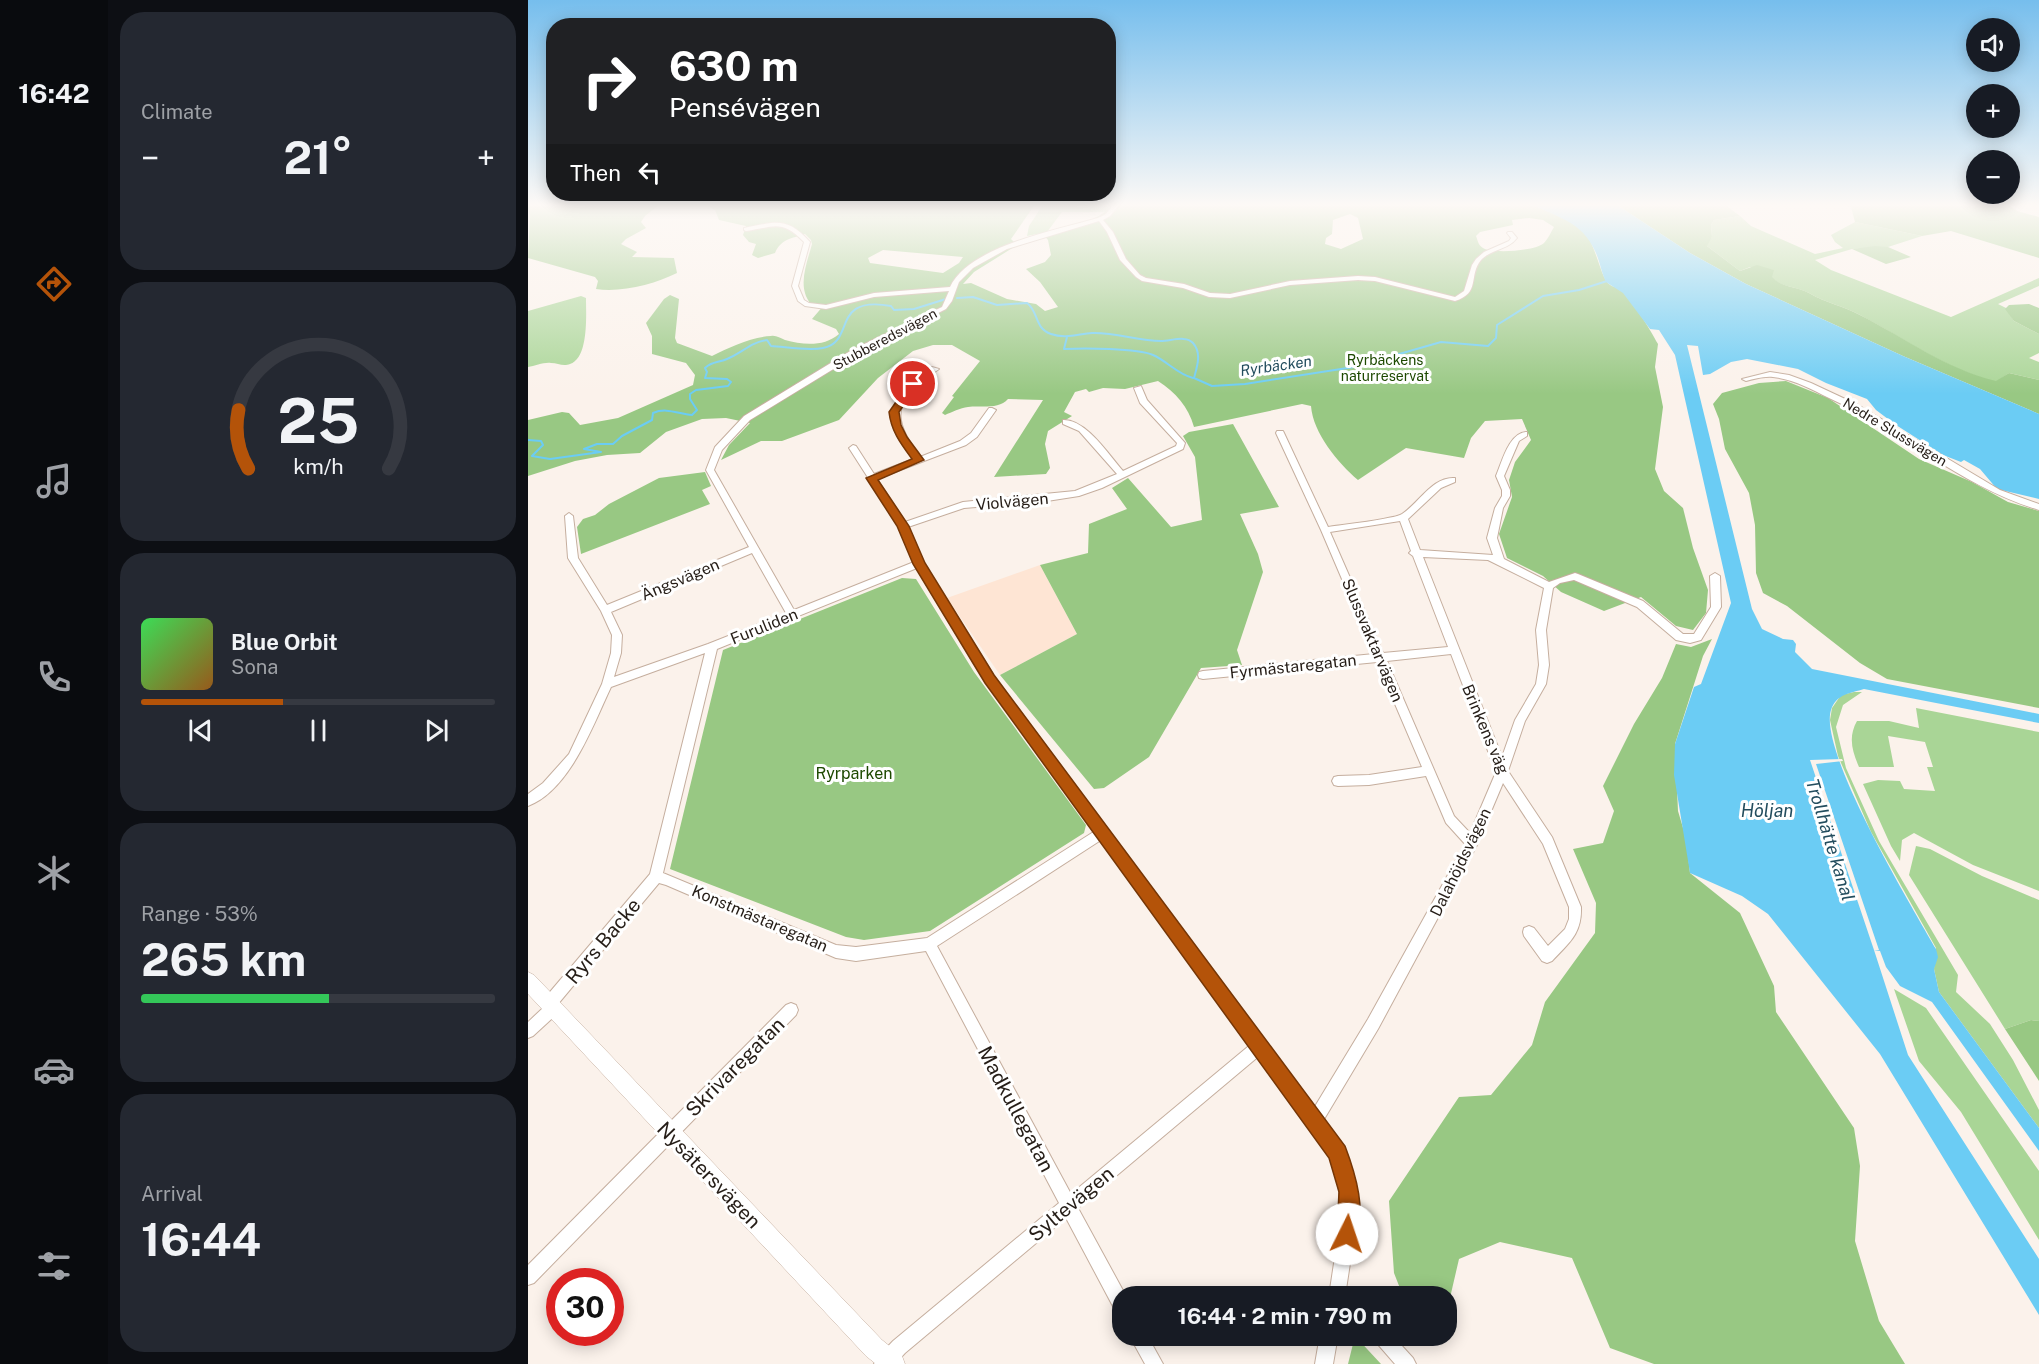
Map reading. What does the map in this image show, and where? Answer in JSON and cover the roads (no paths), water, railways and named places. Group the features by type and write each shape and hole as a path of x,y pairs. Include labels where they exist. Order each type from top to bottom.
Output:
{"street":[{"path":"800,267 795,286 801,301 807,305 826,307 874,295 953,289"},
{"name":"Stubberedsvägen","path":"754,549 710,470 712,461 725,440 747,418 855,352 937,313 950,301 959,278 973,267"},
{"path":"1129,267 1144,280 1184,286 1209,295 1230,296 1290,283 1358,278 1375,279 1455,299 1460,298 1470,287 1476,267"},
{"path":"918,460 896,425 894,412 904,395 922,374 935,369"},
{"name":"Nedre Slussvägen","path":"1746,379 1770,374 1808,385 1856,407 1997,492 2039,507"},
{"name":"Violvägen","path":"903,526 963,505 1076,494 1099,486 1180,447 1181,443 1143,401 1138,388"},
{"path":"871,478 963,443 974,435 992,410"},
{"path":"1066,422 1082,429 1122,475"},
{"name":"Slussvaktarvägen","path":"1280,433 1325,530 1450,819 1472,843"},
{"path":"1500,561 1492,538 1499,508 1506,496 1500,476 1516,440 1524,434"},
{"path":"853,448 903,526 919,564 990,679 1338,1153 1349,1192 1347,1234 1339,1286"},
{"path":"1325,530 1402,518 1438,486 1452,480"},
{"path":"528,801 547,786 573,757 607,684 616,653 617,635 605,610 573,558 569,516"},
{"name":"Brinkens väg","path":"1402,518 1502,772 1548,841 1575,907 1575,920 1570,933 1547,956 1529,932"},
{"path":"754,549 792,615"},
{"name":"Ängsvägen","path":"605,610 754,549"},
{"path":"1414,553 1470,555 1500,561 1550,586 1557,581 1575,576 1640,604 1680,637 1690,639 1697,637 1716,608 1715,576"},
{"name":"Furuliden","path":"607,684 711,647 919,564"},
{"name":"Dalahöjdsvägen","path":"1315,1121 1379,1013 1472,843 1502,772 1520,720 1542,678 1544,665 1541,630 1550,586"},
{"path":"656,877 711,647"},
{"name":"Fyrmästaregatan","path":"1203,675 1454,650"},
{"path":"1338,782 1429,771"},
{"name":"Konstmästaregatan","path":"656,877 667,879 836,951 856,954 929,944 1103,831"},
{"name":"Ryrs Backe","path":"528,1031 656,877"},
{"name":"Madkullegatan","path":"929,944 1112,1288"},
{"name":"Nysätersvägen","path":"528,981 669,1134 888,1362"},
{"name":"Skrivaregatan","path":"528,1277 791,1010"},
{"name":"Syltevägen","path":"888,1362 1260,1046"},
{"path":"1144,1346 1154,1364"},
{"path":"1324,1364 1327,1346"},
{"path":"1391,1346 1407,1364"}],"water":[{"path":"1601,267 1715,267 1746,284 1903,356 2039,414 2039,499 1997,489 1980,469 1964,460 1961,462 1943,455 1896,425 1876,410 1867,399 1798,369 1747,359 1731,362 1710,374 1703,375 1698,346 1687,345 1752,609 1762,629 1783,639 1793,640 1796,644 1795,652 1812,669 2039,714 2039,723 1864,689 1840,697 1831,710 1831,730 1852,793 1889,866 1936,949 1938,957 1934,969 1939,992 2039,1128 2039,1151 1932,1002 1900,986 1886,967 1880,951 1874,950 1908,1055 2039,1259 2039,1315 1880,1054 1768,914 1742,896 1690,873 1674,775 1675,744 1694,687 1701,684 1731,603 1675,355 1659,330 1650,329 1623,293 1606,282"}],"waterway":[{"name":"Ryrbäcken","path":"957,298 973,297 997,305 1027,303 1042,328 1056,335 1101,333 1152,341 1186,339 1193,343 1197,351 1198,360 1194,378 1212,386 1245,384 1354,367 1441,342 1488,346 1496,338 1497,325 1543,296 1579,290 1607,281"},
{"name":"Ryrbäcken","path":"528,440 541,441 543,445 532,456 550,459 601,452 584,449 597,444 613,444 622,436 652,420 653,413 658,411 692,415 697,410 690,399 690,394 696,390 728,386 731,382 727,379 705,378 707,372 705,368 732,357 756,343 767,340 771,346 823,348 833,344 851,313 859,307 872,304 891,306 894,310 914,309 946,299"},
{"name":"Ryrbäcken","path":"1067,337 1064,349 1110,349 1145,353 1153,355 1182,374 1193,378"}],"park label":[{"name":"Ryrbäckens naturreservat","path":"1385,368"},
{"name":"Ryrparken","path":"854,773"}],"water label":[{"name":"Höljan","path":"1767,811"},
{"name":"Trollhätte kanal","path":"1830,840"}]}
